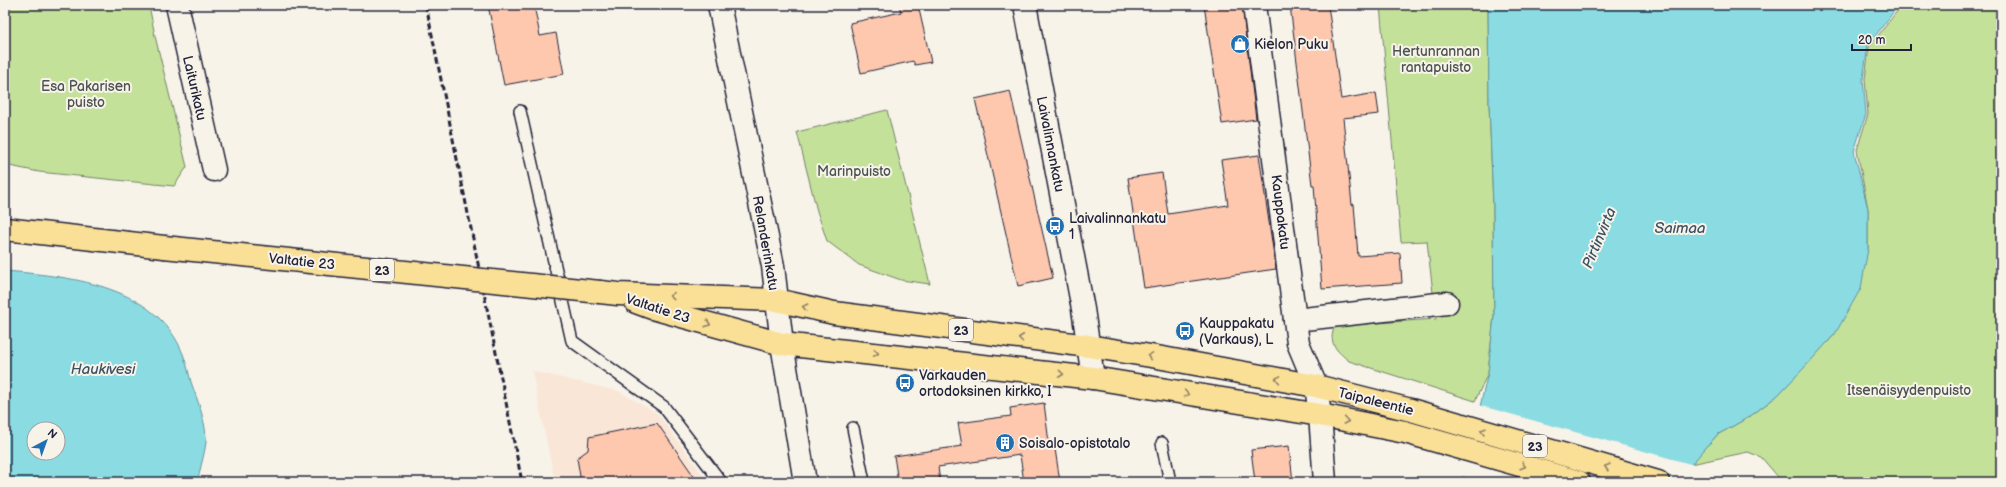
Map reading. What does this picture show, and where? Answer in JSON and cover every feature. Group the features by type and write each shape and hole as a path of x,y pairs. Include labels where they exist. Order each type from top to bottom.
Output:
{"highway":[{"name":"Valtatie 23","path":"5,229 609,293 776,300"},
{"name":"Valtatie 23","path":"609,293 652,308 782,344"},
{"name":"23","path":"776,300 834,313 1088,346"},
{"name":"23","path":"782,344 1093,378"},
{"name":"Taipaleentie","path":"1088,346 1316,386 1411,410 1658,482"},
{"name":"Taipaleentie","path":"1093,378 1320,415 1405,432 1579,482"}],"street":[{"name":"Laiturikatu","path":"176,5 214,170"},
{"name":"Relanderinkatu","path":"718,5 773,266 782,344 805,482"},
{"name":"Laivalinnankatu","path":"1025,5 1083,309 1093,378"},
{"name":"Kauppakatu","path":"1254,5 1298,343 1316,386 1320,415 1325,482"},
{"path":"1295,320 1447,303"}],"lane":[{"path":"520,111 572,341 664,407 721,482"},
{"path":"852,428 864,482"},
{"path":"1162,443 1170,482"}],"shaded area":[{"path":"532,371 618,391 657,413 708,482 555,482"}],"green space":[{"name":"Esa Pakarisen puisto","path":"5,5 149,5 155,36 187,167 174,186 39,172 5,165"},
{"name":"Hertunrannan rantapuisto","path":"1380,5 1488,5 1494,316 1488,373 1475,401 1349,361 1337,350 1333,342 1332,337 1335,326 1436,319 1427,241 1401,242"},
{"name":"Itsenäisyydenpuisto","path":"1902,5 2001,5 2001,482 1798,482 1779,478 1761,457 1748,452 1691,464 1717,435 1749,417 1777,396 1835,334 1868,249 1868,209 1857,150 1868,114 1865,79 1869,47"},
{"name":"Marinpuisto","path":"887,110 930,284 901,280 859,265 827,241 817,211 797,132"}],"water":[{"name":"Saimaa","path":"1488,5 1899,5 1868,45 1863,79 1866,114 1854,151 1868,209 1868,249 1861,288 1835,334 1803,369 1777,396 1749,417 1717,435 1676,482 1462,482 1488,373 1494,316"},
{"name":"Haukivesi","path":"5,271 54,276 104,287 128,297 149,309 166,326 180,347 185,359 205,430 206,442 198,482 5,482"}],"pier":[{"path":"1478,405 1694,465 1678,482 1483,482 1462,476"}],"building":[{"path":"488,5 534,5 540,36 556,33 564,74 504,85"},
{"path":"899,5 918,5 931,62 915,65 913,61 861,73 850,23 901,12"},
{"path":"1204,5 1242,5 1256,119 1222,124"},
{"path":"1290,5 1328,5 1341,99 1376,93 1379,114 1343,118 1352,205 1354,204 1358,256 1400,253 1402,283 1322,289 1314,185 1312,185"},
{"path":"1010,91 1053,278 1018,286 975,99"},
{"path":"1259,155 1276,269 1144,288 1128,178 1162,173 1168,214 1228,205 1221,160"},
{"name":"Soisalo-opistotalo","path":"1044,403 1049,443 1054,442 1060,482 1024,482 1020,455 938,467 940,482 898,482 894,456 962,446 958,423 1011,416 1010,408"},
{"path":"657,423 698,482 581,482 577,458 588,450 589,437"},
{"path":"1289,446 1293,482 1255,482 1251,450"}],"railway":[{"path":"426,5 522,482"}],"place":[{"name":"Kielon Puku","path":"1240,44"},
{"name":"Laivalinnankatu 1","path":"1055,226"},
{"name":"Kauppakatu (Varkaus), L","path":"1185,331"},
{"name":"Varkauden ortodoksinen kirkko, I","path":"905,383"},
{"name":"Soisalo-opistotalo","path":"1005,443"}],"water label":[{"name":"Pirtinvirta","path":"1599,238"}]}
